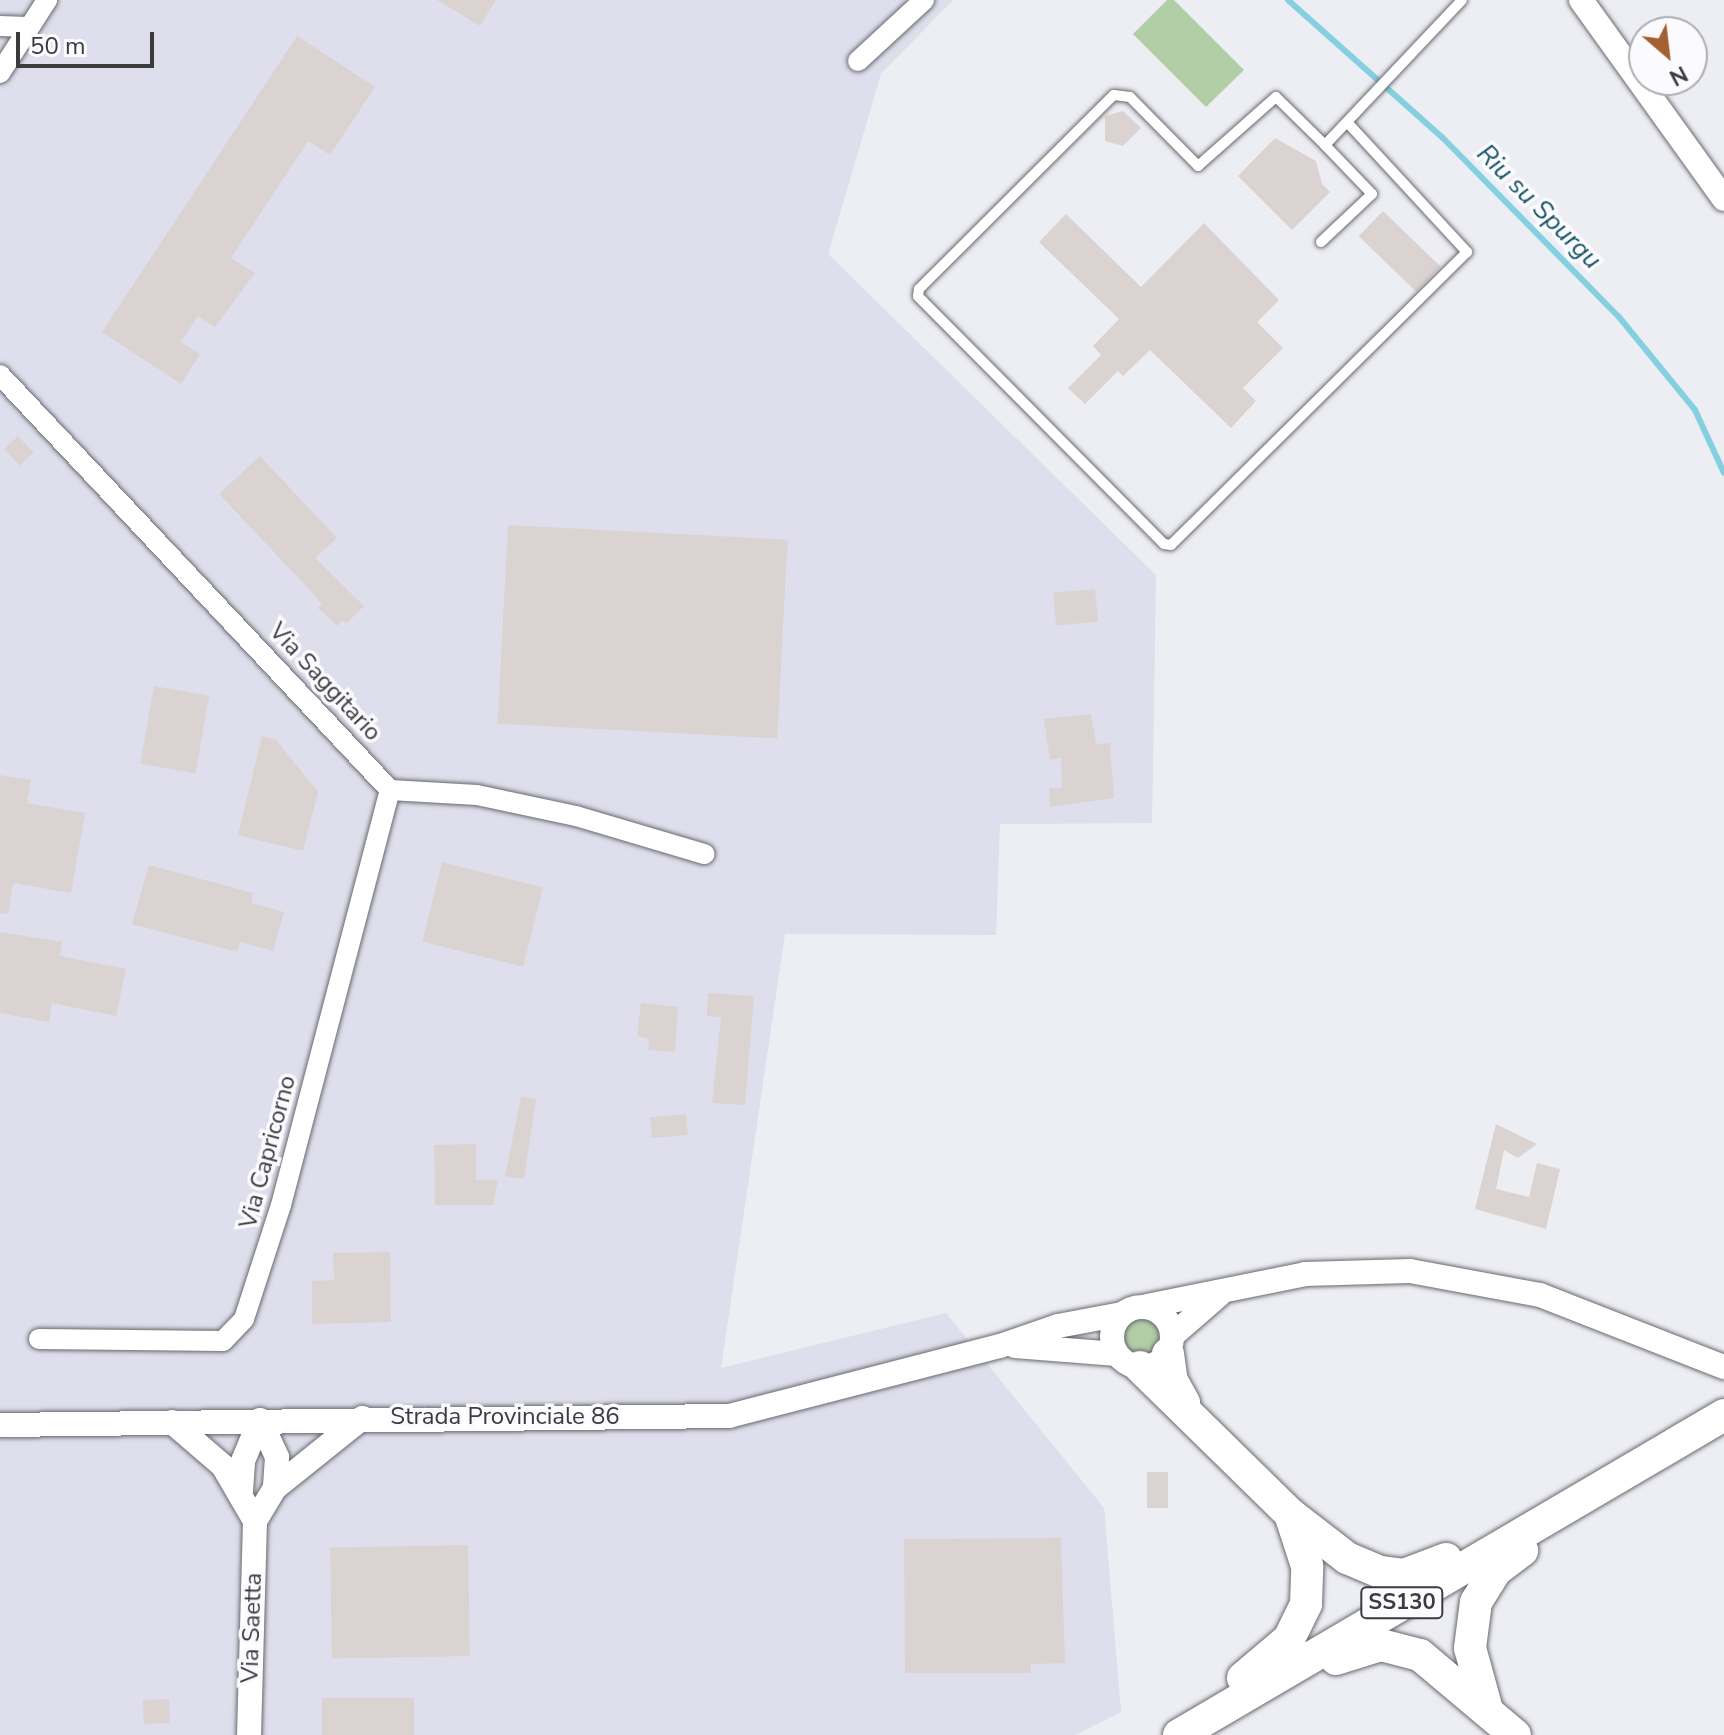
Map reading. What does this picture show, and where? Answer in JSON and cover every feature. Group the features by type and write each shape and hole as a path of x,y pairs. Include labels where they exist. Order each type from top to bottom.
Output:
{"highway":[{"path":"1149,1352 1172,1381 1190,1413 1290,1514 1362,1567 1404,1575 1427,1570 1559,1495 1625,1472"},
{"name":"SS130","path":"1179,1735 1724,1415"},
{"path":"1486,1706 1470,1648 1476,1602 1484,1587 1506,1561 1575,1519 1625,1472"},
{"path":"1164,1735 1261,1667 1301,1621 1310,1584 1290,1514"},
{"path":"1207,1735 1340,1656 1381,1645 1420,1655 1486,1706 1515,1735"}],"street":[{"path":"0,73 47,0"},
{"path":"858,61 924,0"},
{"path":"1581,0 1724,199"},
{"path":"0,26 28,27"},
{"name":"Via Saggitario","path":"0,375 390,790"},
{"path":"390,790 491,798 576,816 704,854"},
{"name":"Via Capricorno","path":"39,1339 223,1341 244,1319 281,1205 390,790"},
{"path":"1147,1306 1305,1274 1410,1271 1473,1280 1540,1295 1724,1367"},
{"path":"1149,1352 1227,1289"},
{"path":"1147,1306 1165,1316 1149,1352"},
{"name":"Strada Provinciale 86","path":"0,1425 362,1418 729,1416 1000,1346 1058,1326 1147,1306"},
{"path":"1122,1314 1113,1329 1149,1352"},
{"name":"Strada Provinciale 86","path":"1000,1346 1149,1352"},
{"name":"Via Saetta","path":"255,1521 275,1488 362,1418"},
{"path":"260,1420 277,1457 275,1488"},
{"path":"241,1491 243,1461 260,1420"},
{"name":"Via Saetta","path":"172,1422 223,1466 241,1491 255,1521 249,1735"}],"lane":[{"path":"1325,145 1462,0"},
{"path":"1321,242 1372,194 1276,97 1198,166 1121,92 919,289 918,296 1164,544 1171,545 1467,252 1347,122"}],"shaded area":[{"path":"0,0 953,0 881,74 828,254 1156,575 1152,823 1000,824 996,935 785,934 721,1368 946,1313 1104,1508 1121,1712 1075,1735 0,1735"}],"green space":[{"path":"1167,0 1174,0 1244,70 1206,107 1133,34"},
{"path":"1141,1312 1157,1319 1164,1335 1157,1351 1141,1358 1125,1351 1118,1335 1125,1319"}],"building":[{"path":"437,0 496,0 480,26"},
{"path":"297,36 375,87 330,155 308,141 231,258 255,273 215,327 198,316 181,342 200,354 181,384 102,332"},
{"path":"1123,111 1141,128 1123,146 1105,141 1105,116"},
{"path":"1275,138 1316,161 1322,184 1330,192 1292,230 1238,176"},
{"path":"1383,211 1441,267 1416,292 1359,236"},
{"path":"1066,214 1141,287 1204,223 1279,300 1257,322 1283,348 1243,388 1256,401 1231,428 1150,350 1123,376 1118,371 1085,404 1068,388 1101,355 1093,346 1119,319 1039,242"},
{"path":"18,436 34,453 20,466 4,449"},
{"path":"260,456 337,538 315,558 364,606 346,624 342,620 337,626 318,608 322,605 312,592 219,494"},
{"path":"508,525 788,540 777,738 498,724"},
{"path":"1095,589 1098,622 1056,626 1053,593"},
{"path":"154,686 209,696 195,774 140,764"},
{"path":"1091,714 1096,744 1110,743 1114,798 1050,807 1049,788 1062,788 1061,758 1050,760 1044,719"},
{"path":"262,736 276,740 318,792 303,851 238,835"},
{"path":"0,775 31,780 27,803 85,813 71,893 13,883 8,914 0,913"},
{"path":"442,862 543,887 523,967 422,942"},
{"path":"149,865 253,893 251,903 284,912 273,951 240,942 237,952 132,924"},
{"path":"0,932 62,942 60,956 126,969 116,1016 52,1003 49,1022 0,1013"},
{"path":"708,993 754,996 745,1105 712,1103 721,1017 707,1016"},
{"path":"641,1003 678,1007 675,1052 648,1050 649,1039 637,1036"},
{"path":"521,1097 536,1099 524,1179 505,1176"},
{"path":"686,1114 688,1135 652,1138 650,1117"},
{"path":"1496,1124 1537,1144 1518,1158 1504,1150 1496,1189 1529,1197 1537,1163 1560,1169 1546,1229 1475,1209"},
{"path":"476,1144 476,1180 498,1180 493,1205 435,1205 434,1145"},
{"path":"390,1252 391,1322 312,1324 312,1281 334,1280 333,1253"},
{"path":"1147,1472 1168,1472 1168,1508 1147,1508"},
{"path":"1061,1538 1065,1663 1031,1664 1031,1673 905,1673 904,1539"},
{"path":"468,1545 470,1656 332,1658 330,1547"},
{"path":"322,1698 414,1698 414,1735 322,1735"},
{"path":"169,1699 170,1723 144,1724 143,1700"}],"waterway":[{"name":"Riu su Spurgu","path":"1288,0 1442,137 1619,317 1695,410 1724,473"}]}
